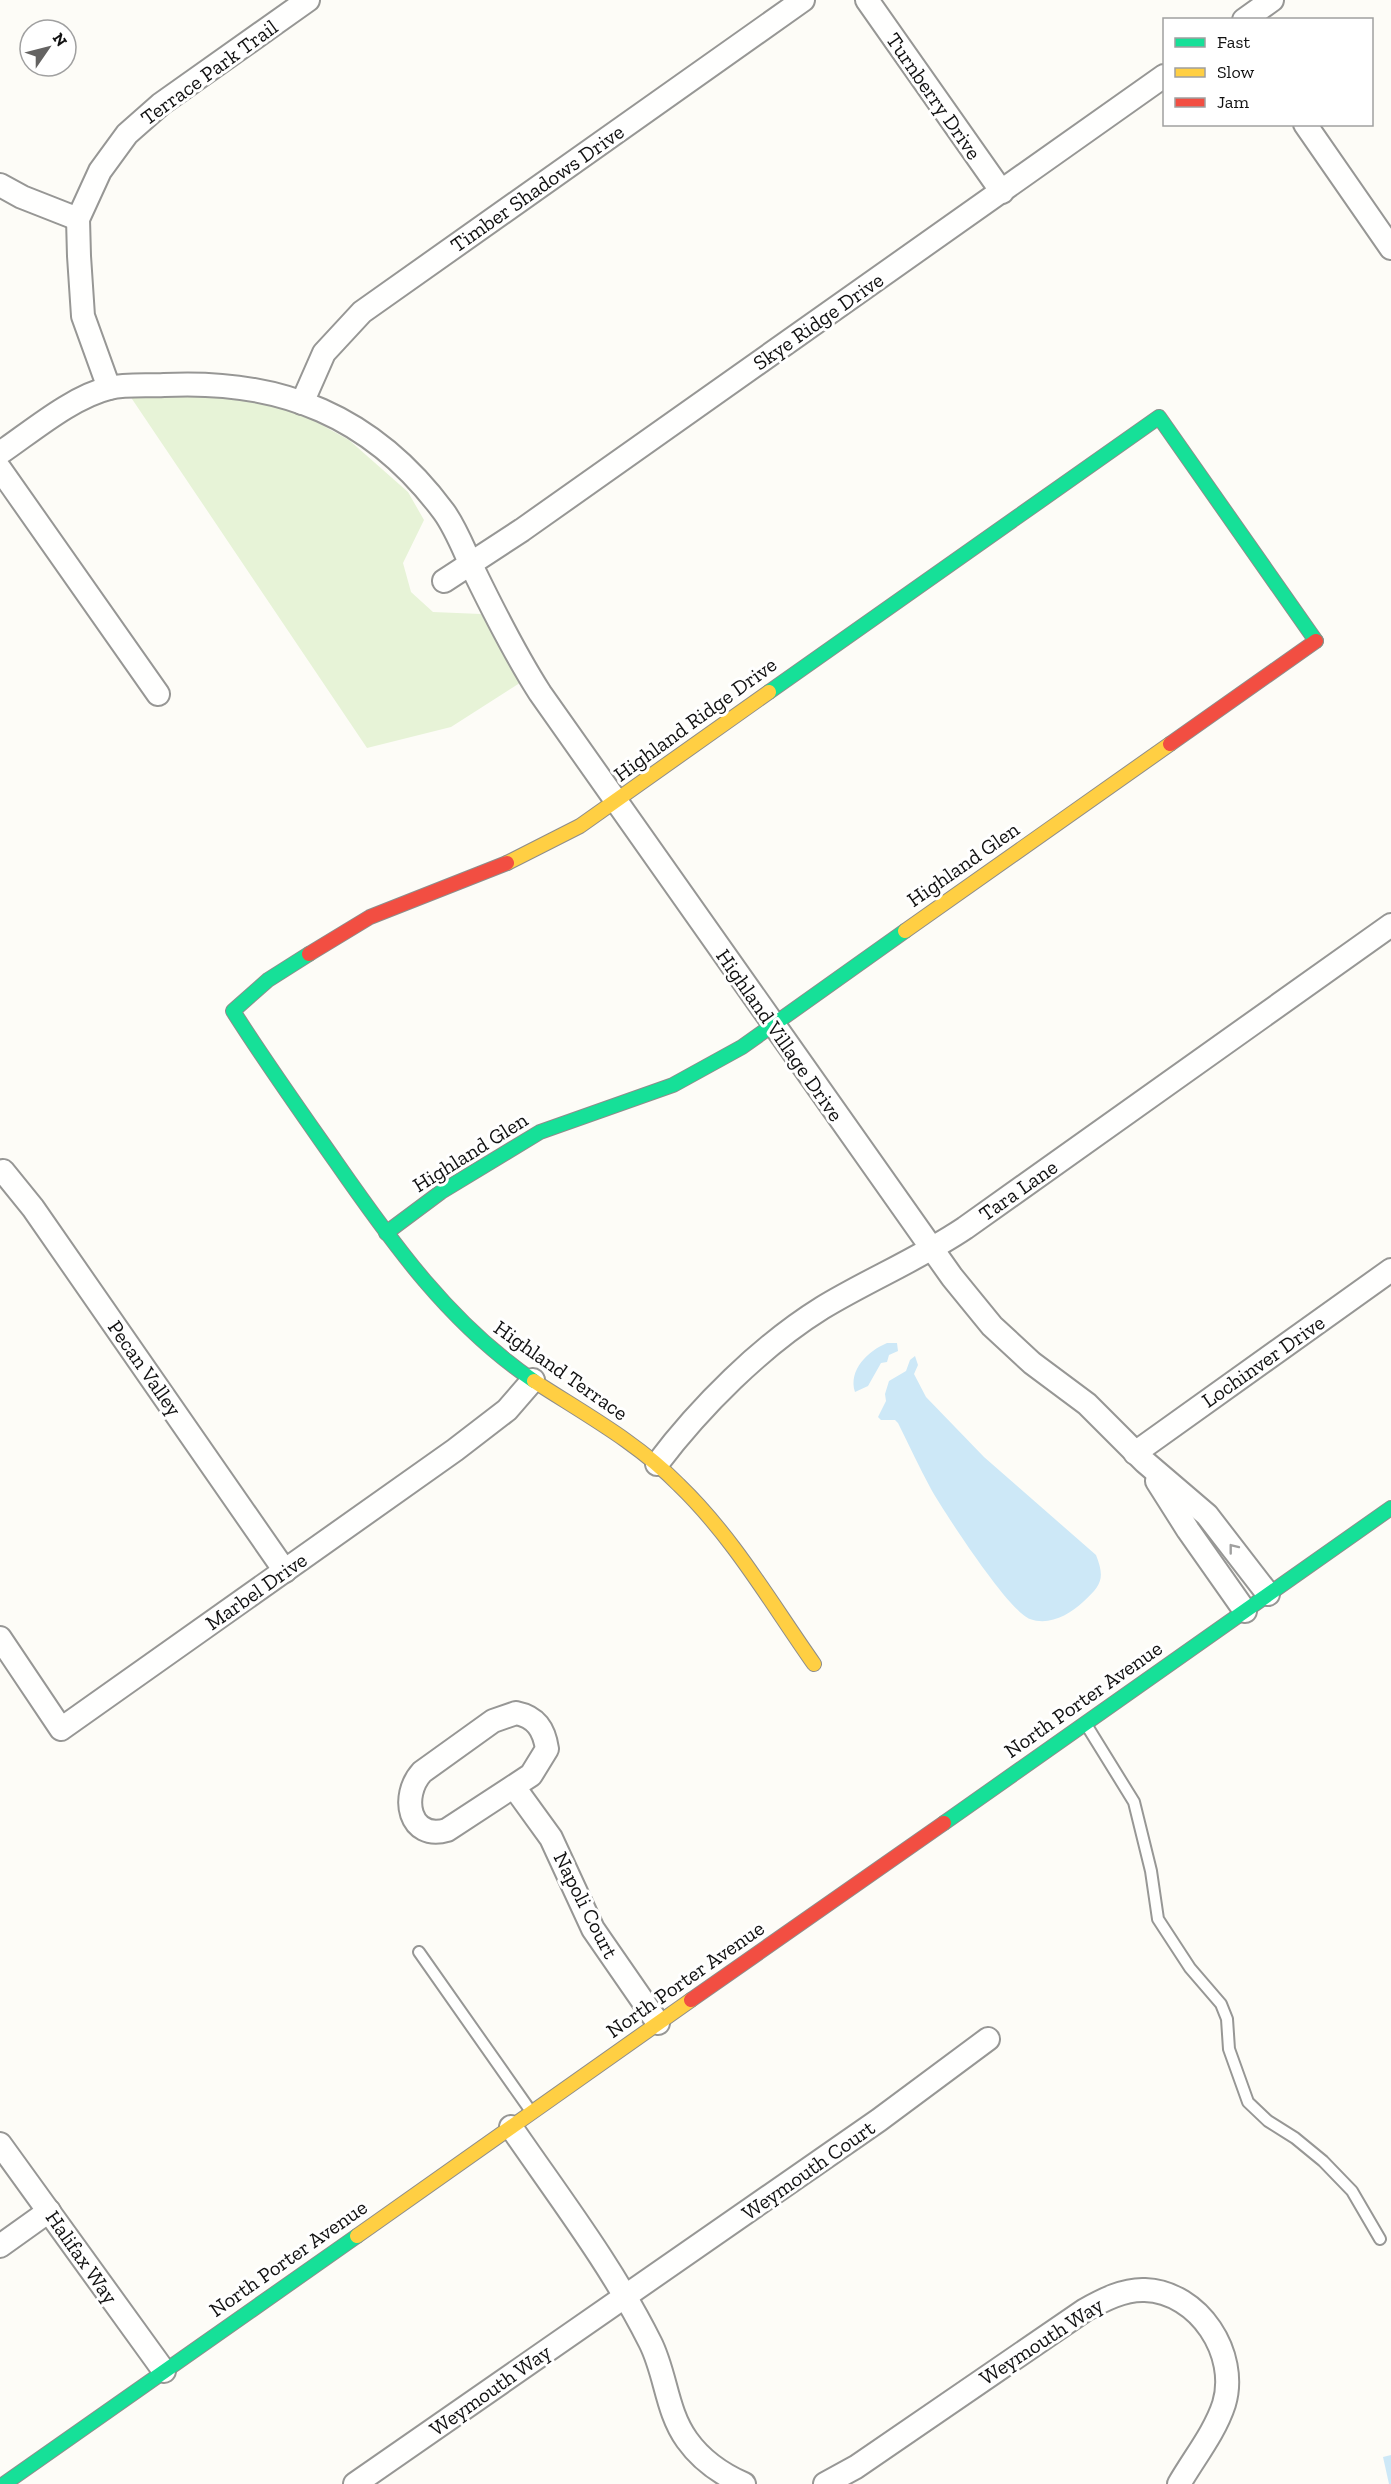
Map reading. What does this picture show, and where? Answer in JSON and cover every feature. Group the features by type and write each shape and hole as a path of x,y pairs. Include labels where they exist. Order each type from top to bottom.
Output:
{"street":[{"name":"Terrace Park Trail","path":"109,388 83,316 78,219 100,171 127,134 161,104 308,0"},
{"name":"Timber Shadows Drive","path":"302,403 324,353 362,312 802,0"},
{"name":"Turnberry Drive","path":"867,0 1002,192"},
{"path":"1247,18 1272,0"},
{"name":"Skye Ridge Drive","path":"471,564 1163,77"},
{"path":"1306,126 1391,248"},
{"path":"0,185 22,197 78,219"},
{"name":"Highland Village Drive","path":"109,388 203,383 264,391 302,403 349,424 400,462 445,514 524,667 932,1250 992,1326 1032,1363 1087,1404 1140,1457 1207,1515 1268,1594"},
{"path":"0,453 70,406 109,388"},
{"name":"Highland Ridge Drive","path":"232,1011 268,980 370,917 518,859 562,837 1159,417"},
{"name":"Highland Glen","path":"386,1233 441,1192 508,1149 540,1132 673,1085 742,1047 1317,640 1159,417"},
{"path":"0,469 158,694"},
{"path":"444,581 471,564"},
{"name":"Tara Lane","path":"657,1464 677,1437 717,1395 801,1322 845,1295 932,1250 1391,925"},
{"name":"Highland Terrace","path":"232,1011 406,1261 467,1329 503,1360 657,1464 731,1543 814,1664"},
{"name":"Pecan Valley","path":"0,1173 3,1171 33,1208 285,1570"},
{"name":"Lochinver Drive","path":"1140,1457 1391,1270"},
{"name":"Marbel Drive","path":"0,1638 61,1729 488,1425 507,1410 533,1380"},
{"name":"Highland Village Drive","path":"1140,1457 1245,1611"},
{"name":"North Porter Avenue","path":"4,2484 1391,1508"},
{"path":"516,1713 534,1720 542,1729 547,1749 531,1775 514,1787 462,1822 437,1833 427,1830 418,1823 409,1804 413,1782 422,1772 494,1721 516,1713"},
{"name":"Napoli Court","path":"514,1787 551,1838 593,1929 658,2023"},
{"name":"Weymouth Court","path":"625,2295 879,2120 988,2039"},
{"path":"511,2127 625,2295 652,2344 675,2416 686,2439 702,2458 723,2475 744,2484"},
{"name":"Halifax Way","path":"0,2144 164,2371"},
{"path":"0,2246 49,2211"},
{"name":"Weymouth Way","path":"825,2484 856,2466 1085,2310 1107,2298 1146,2290 1186,2304 1203,2318 1215,2335 1222,2354 1227,2380 1224,2403 1214,2427 1179,2484"},
{"name":"Weymouth Way","path":"355,2484 625,2295"}],"lane":[{"path":"1085,1723 1134,1802 1151,1870 1158,1919 1190,1968 1221,2004 1227,2019 1229,2049 1248,2102 1268,2121 1295,2138 1323,2161 1352,2191 1380,2239"},
{"path":"419,1952 532,2113"}],"green space":[{"path":"212,393 289,407 349,440 408,492 424,520 403,563 411,592 433,612 481,614 523,681 451,727 367,748 130,396"}],"water":[{"path":"887,1343 897,1343 898,1351 889,1355 887,1362 881,1363 868,1386 855,1392 854,1376 861,1362 873,1351"},
{"path":"915,1356 918,1365 914,1374 926,1397 984,1457 1096,1555 1101,1575 1098,1586 1071,1611 1058,1618 1044,1621 1030,1619 1020,1612 993,1581 949,1518 931,1489 898,1423 895,1420 881,1420 878,1417 886,1401 885,1394 889,1381 906,1371 910,1360"},
{"path":"1391,2455 1391,2484 1389,2484 1383,2457"}],"traffic: fast":[{"path":"769,692 1159,417 1316,641"},
{"path":"386,1233 441,1192 540,1132 673,1085 742,1047 905,931"},
{"path":"309,954 268,980 233,1011 357,1193 425,1281 476,1334 534,1381"},
{"path":"944,1823 1391,1508"},
{"path":"4,2484 357,2236"}],"traffic: slow":[{"path":"507,863 580,826 769,692"},
{"path":"905,931 1170,744"},
{"path":"534,1381 646,1455 699,1505 734,1548 814,1664"},
{"path":"357,2236 691,2000"}],"traffic: jam":[{"path":"1170,744 1316,641"},
{"path":"309,954 370,917 507,863"},
{"path":"691,2000 944,1823"}]}
